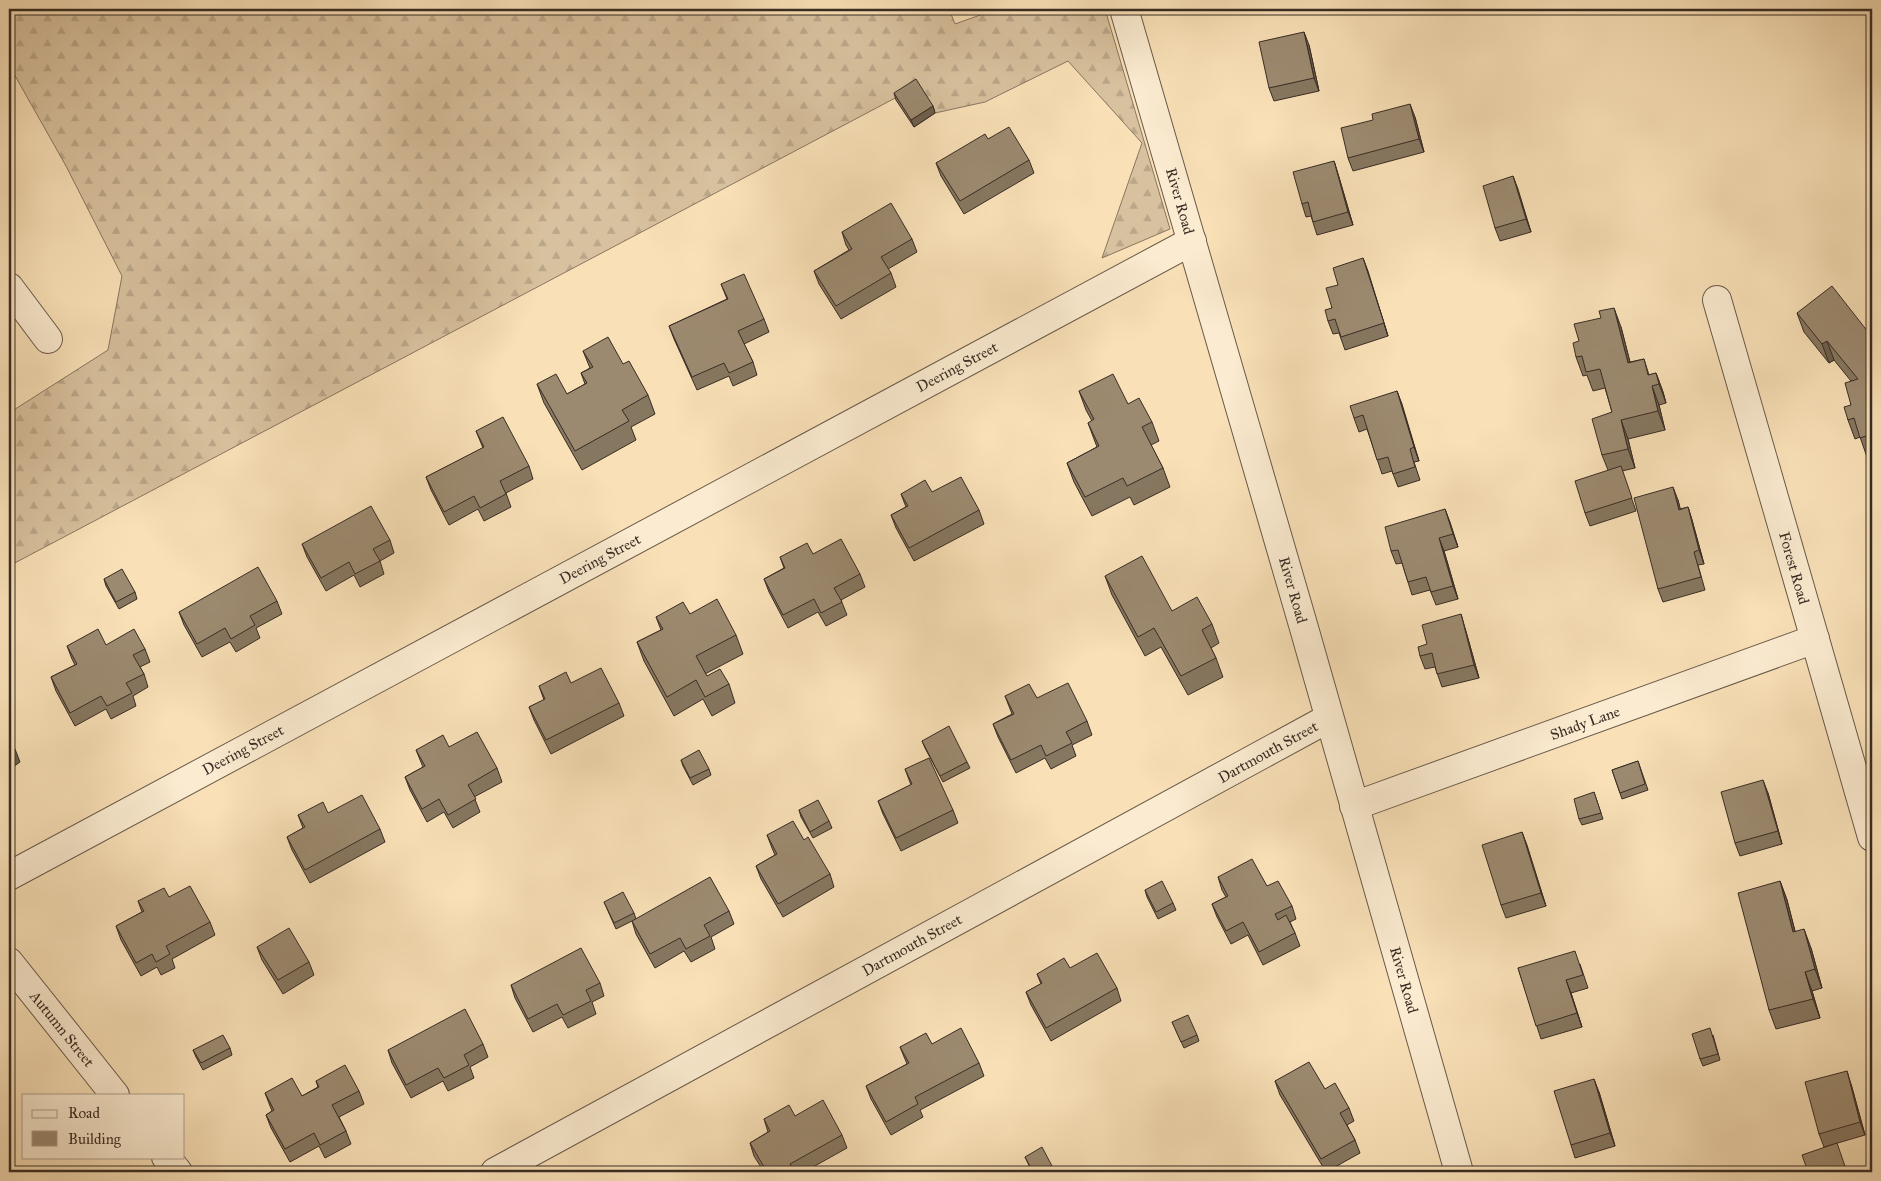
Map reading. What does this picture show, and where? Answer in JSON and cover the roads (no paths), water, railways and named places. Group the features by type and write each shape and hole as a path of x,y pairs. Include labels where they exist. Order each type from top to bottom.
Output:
{"street":[{"name":"River Road","path":"1124,9 1459,1172"},
{"name":"Deering Street","path":"9,876 1192,241"},
{"path":"9,287 48,339"},
{"name":"Forest Road","path":"1717,300 1872,837"},
{"name":"Shady Lane","path":"1354,806 1815,640"},
{"name":"Dartmouth Street","path":"496,1172 1329,718"},
{"name":"Autumn Street","path":"9,962 114,1094"},
{"path":"167,1158 178,1172"}]}
